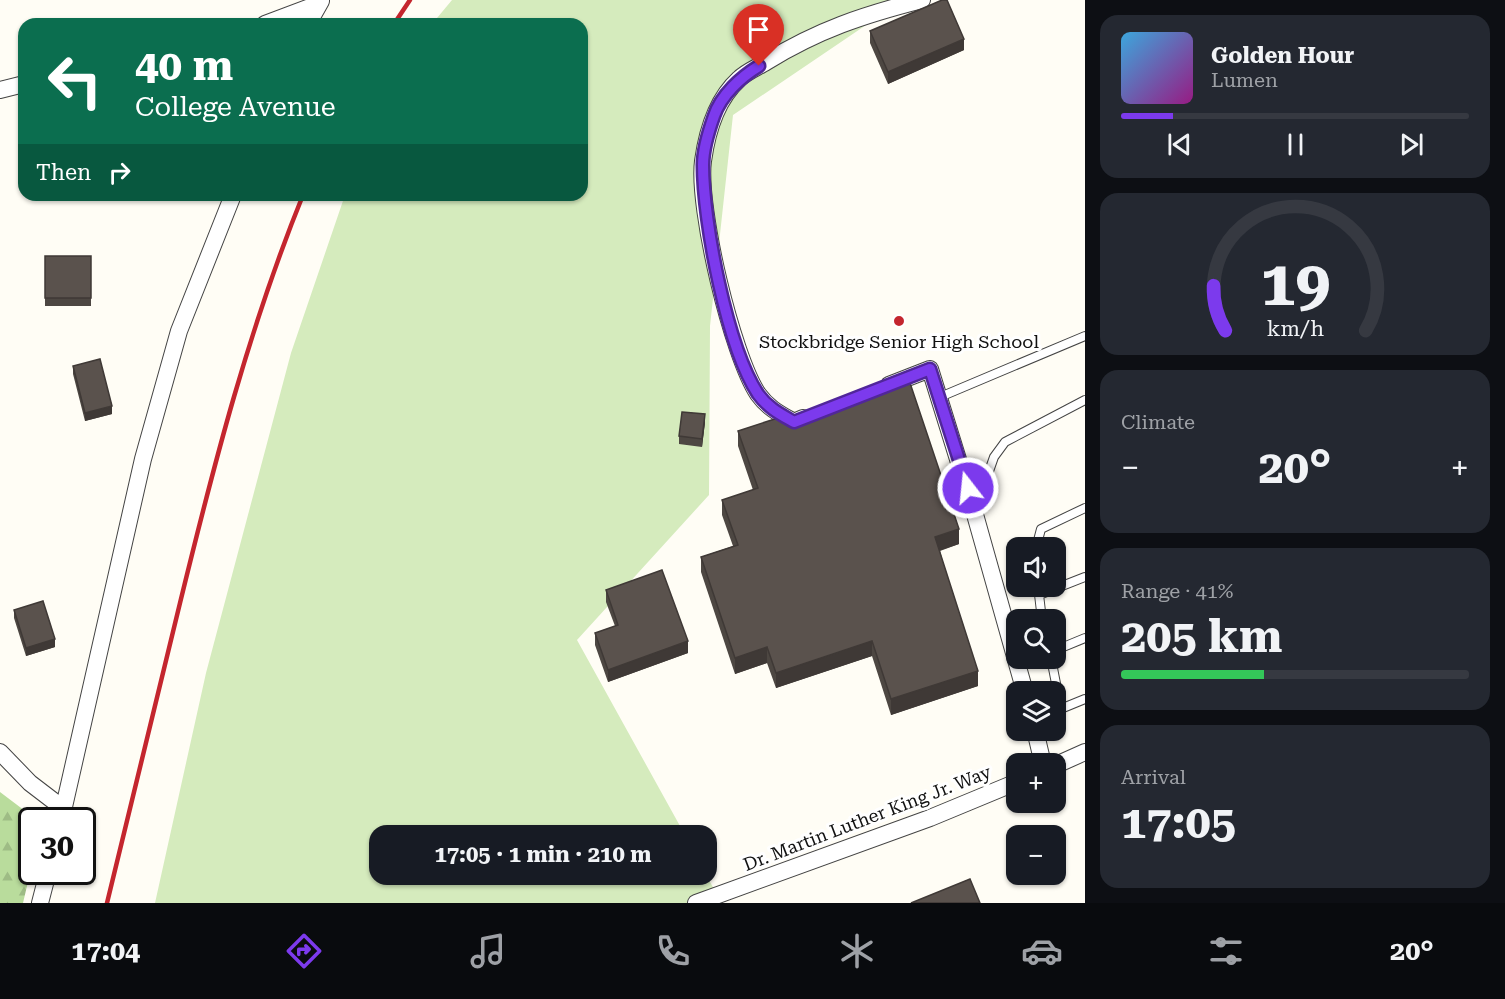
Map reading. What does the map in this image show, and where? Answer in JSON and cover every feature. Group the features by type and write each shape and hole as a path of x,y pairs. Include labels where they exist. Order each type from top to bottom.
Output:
{"street":[{"path":"818,413 794,422 773,411 758,393 742,357 725,308 706,216 703,162 714,114 739,79 799,42 860,16 922,0"},
{"path":"279,18 318,1"},
{"path":"311,18 318,1"},
{"path":"0,90 18,86"},
{"path":"65,807 143,459 179,331 230,201"},
{"path":"869,393 930,369 974,512 1022,681"},
{"path":"0,752 55,807"},
{"path":"1066,761 1085,752"},
{"name":"Dr. Martin Luther King Jr. Way","path":"696,903 930,818 1006,787"},
{"path":"40,903 45,885"}],"lane":[{"path":"940,397 1085,336"},
{"path":"974,512 994,457 1005,442 1085,400"},
{"path":"1039,537 1041,529 1085,508"},
{"path":"1066,583 1085,577"},
{"path":"1066,646 1085,638"},
{"path":"1066,707 1085,699"}],"green space":[{"path":"452,0 903,0 733,115 710,326 709,495 577,640 679,825 369,825 369,885 712,885 722,903 155,903 206,673 291,353 343,201 588,201 588,18 437,18"},
{"path":"0,792 20,807 18,807 18,885 27,885 23,903 0,903"}],"building":[{"path":"942,0 947,0 964,39 888,72 870,31"},
{"path":"45,256 91,256 91,298 45,298"},
{"path":"100,359 112,406 85,413 73,366"},
{"path":"907,374 959,529 935,537 978,671 891,699 872,641 776,673 767,647 735,658 701,557 738,545 722,500 758,488 738,431 787,415 798,417"},
{"path":"682,412 705,414 702,439 679,436"},
{"path":"662,570 688,641 608,670 595,633 618,625 606,590"},
{"path":"43,601 55,639 26,648 14,610"},
{"path":"970,879 980,903 911,903"}],"railway":[{"path":"398,18 410,0"},
{"path":"107,903 193,551 234,397 266,295 301,201"}],"place":[{"name":"Stockbridge Senior High School","path":"899,321"}],"route":[{"path":"759,66 739,79 714,114 703,162 706,216 725,308 742,357 758,393 773,411 794,422 930,369 968,488"}]}
